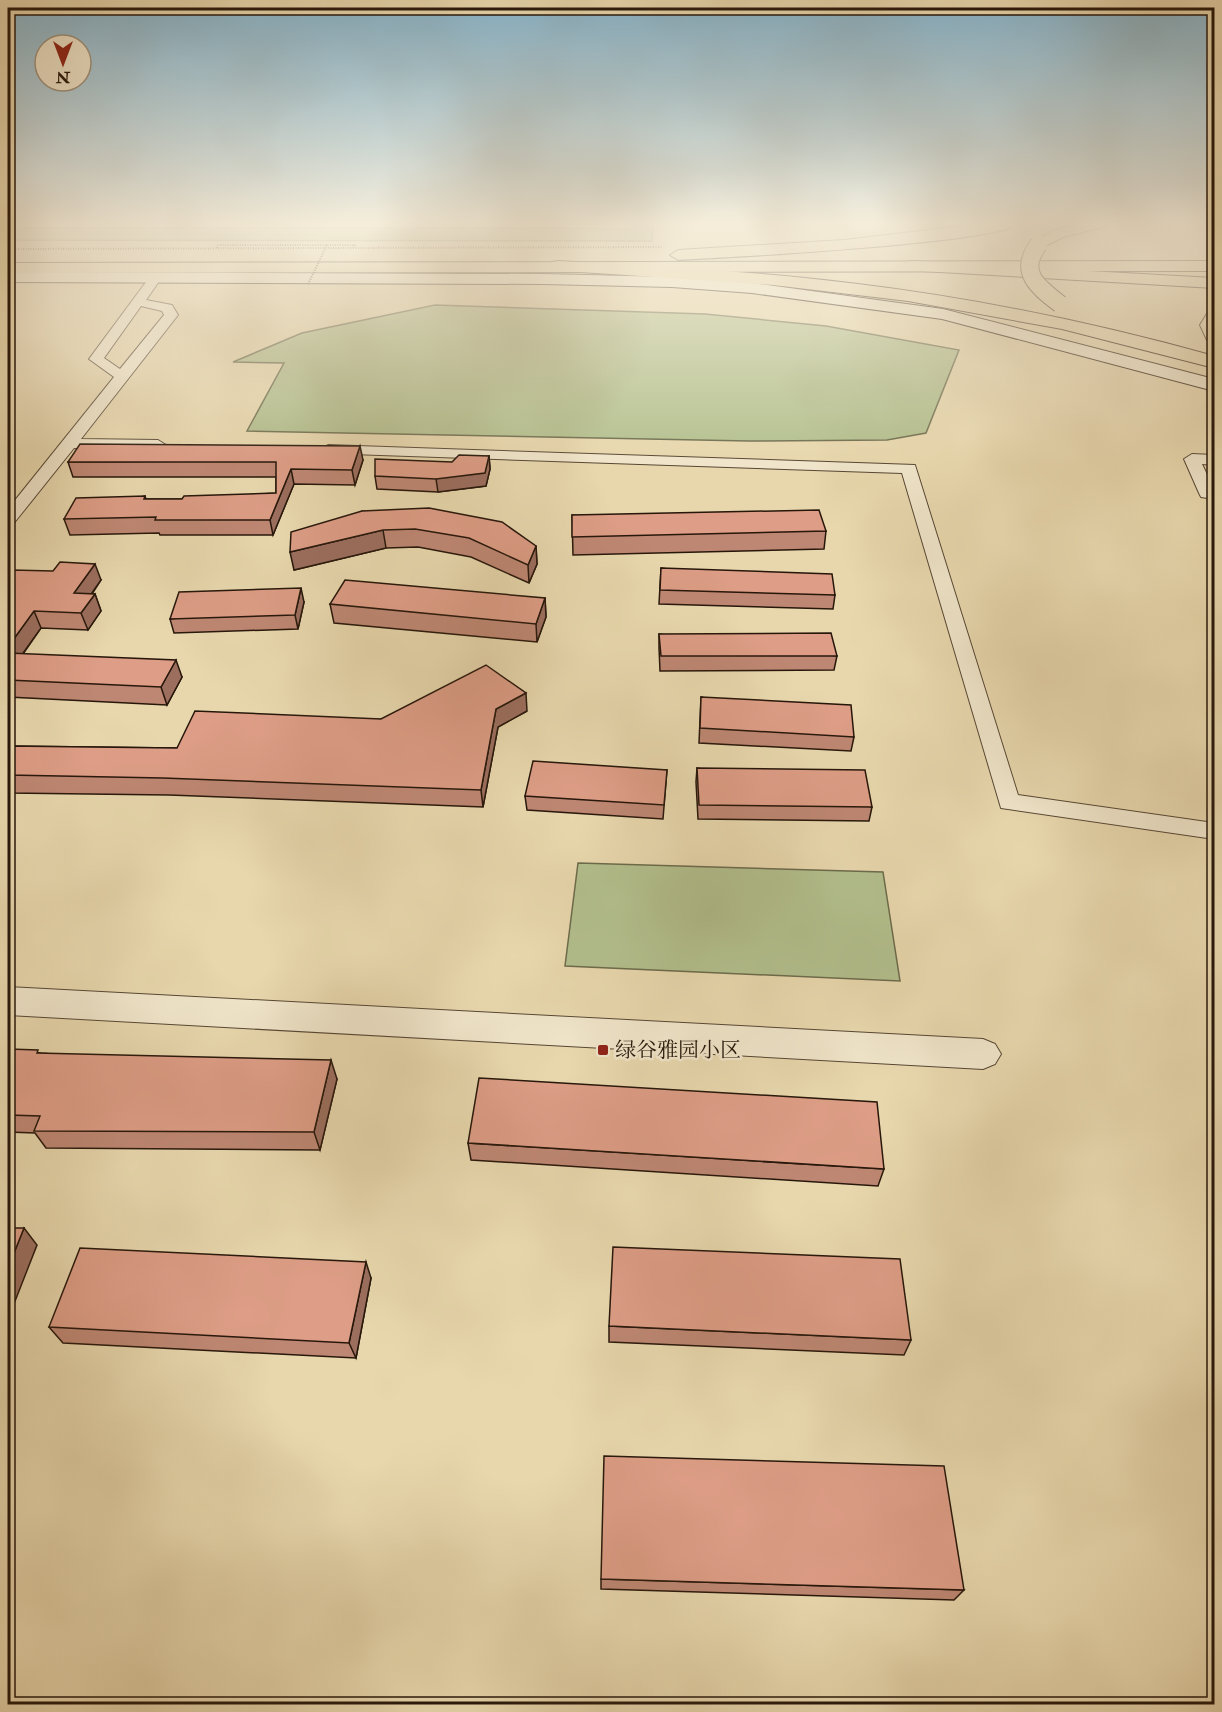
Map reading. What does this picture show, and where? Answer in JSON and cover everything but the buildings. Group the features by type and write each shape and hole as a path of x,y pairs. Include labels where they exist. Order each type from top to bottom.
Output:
{"highway":[{"path":"958,304 1034,317 1211,361"},
{"path":"1060,304 1116,328 1211,361"},
{"path":"1215,316 1209,325 1215,336"}],"main road":[{"path":"868,304 954,317 1215,385"}],"street":[{"path":"122,376 96,359 137,304"},
{"path":"8,519 72,443 171,315 167,308 143,304"},
{"path":"72,443 179,446"},
{"path":"311,450 909,468 1008,802 1215,831"},
{"path":"1215,460 1192,459 1207,493 1215,494"},
{"path":"8,1001 983,1054"}],"green space":[{"path":"435,305 705,314 826,326 959,350 926,433 887,440 749,441 247,431 284,363 233,362 302,333"},
{"path":"578,863 883,872 900,981 565,966"}],"place":[{"name":"绿谷雅园小区","path":"603,1050"}]}
